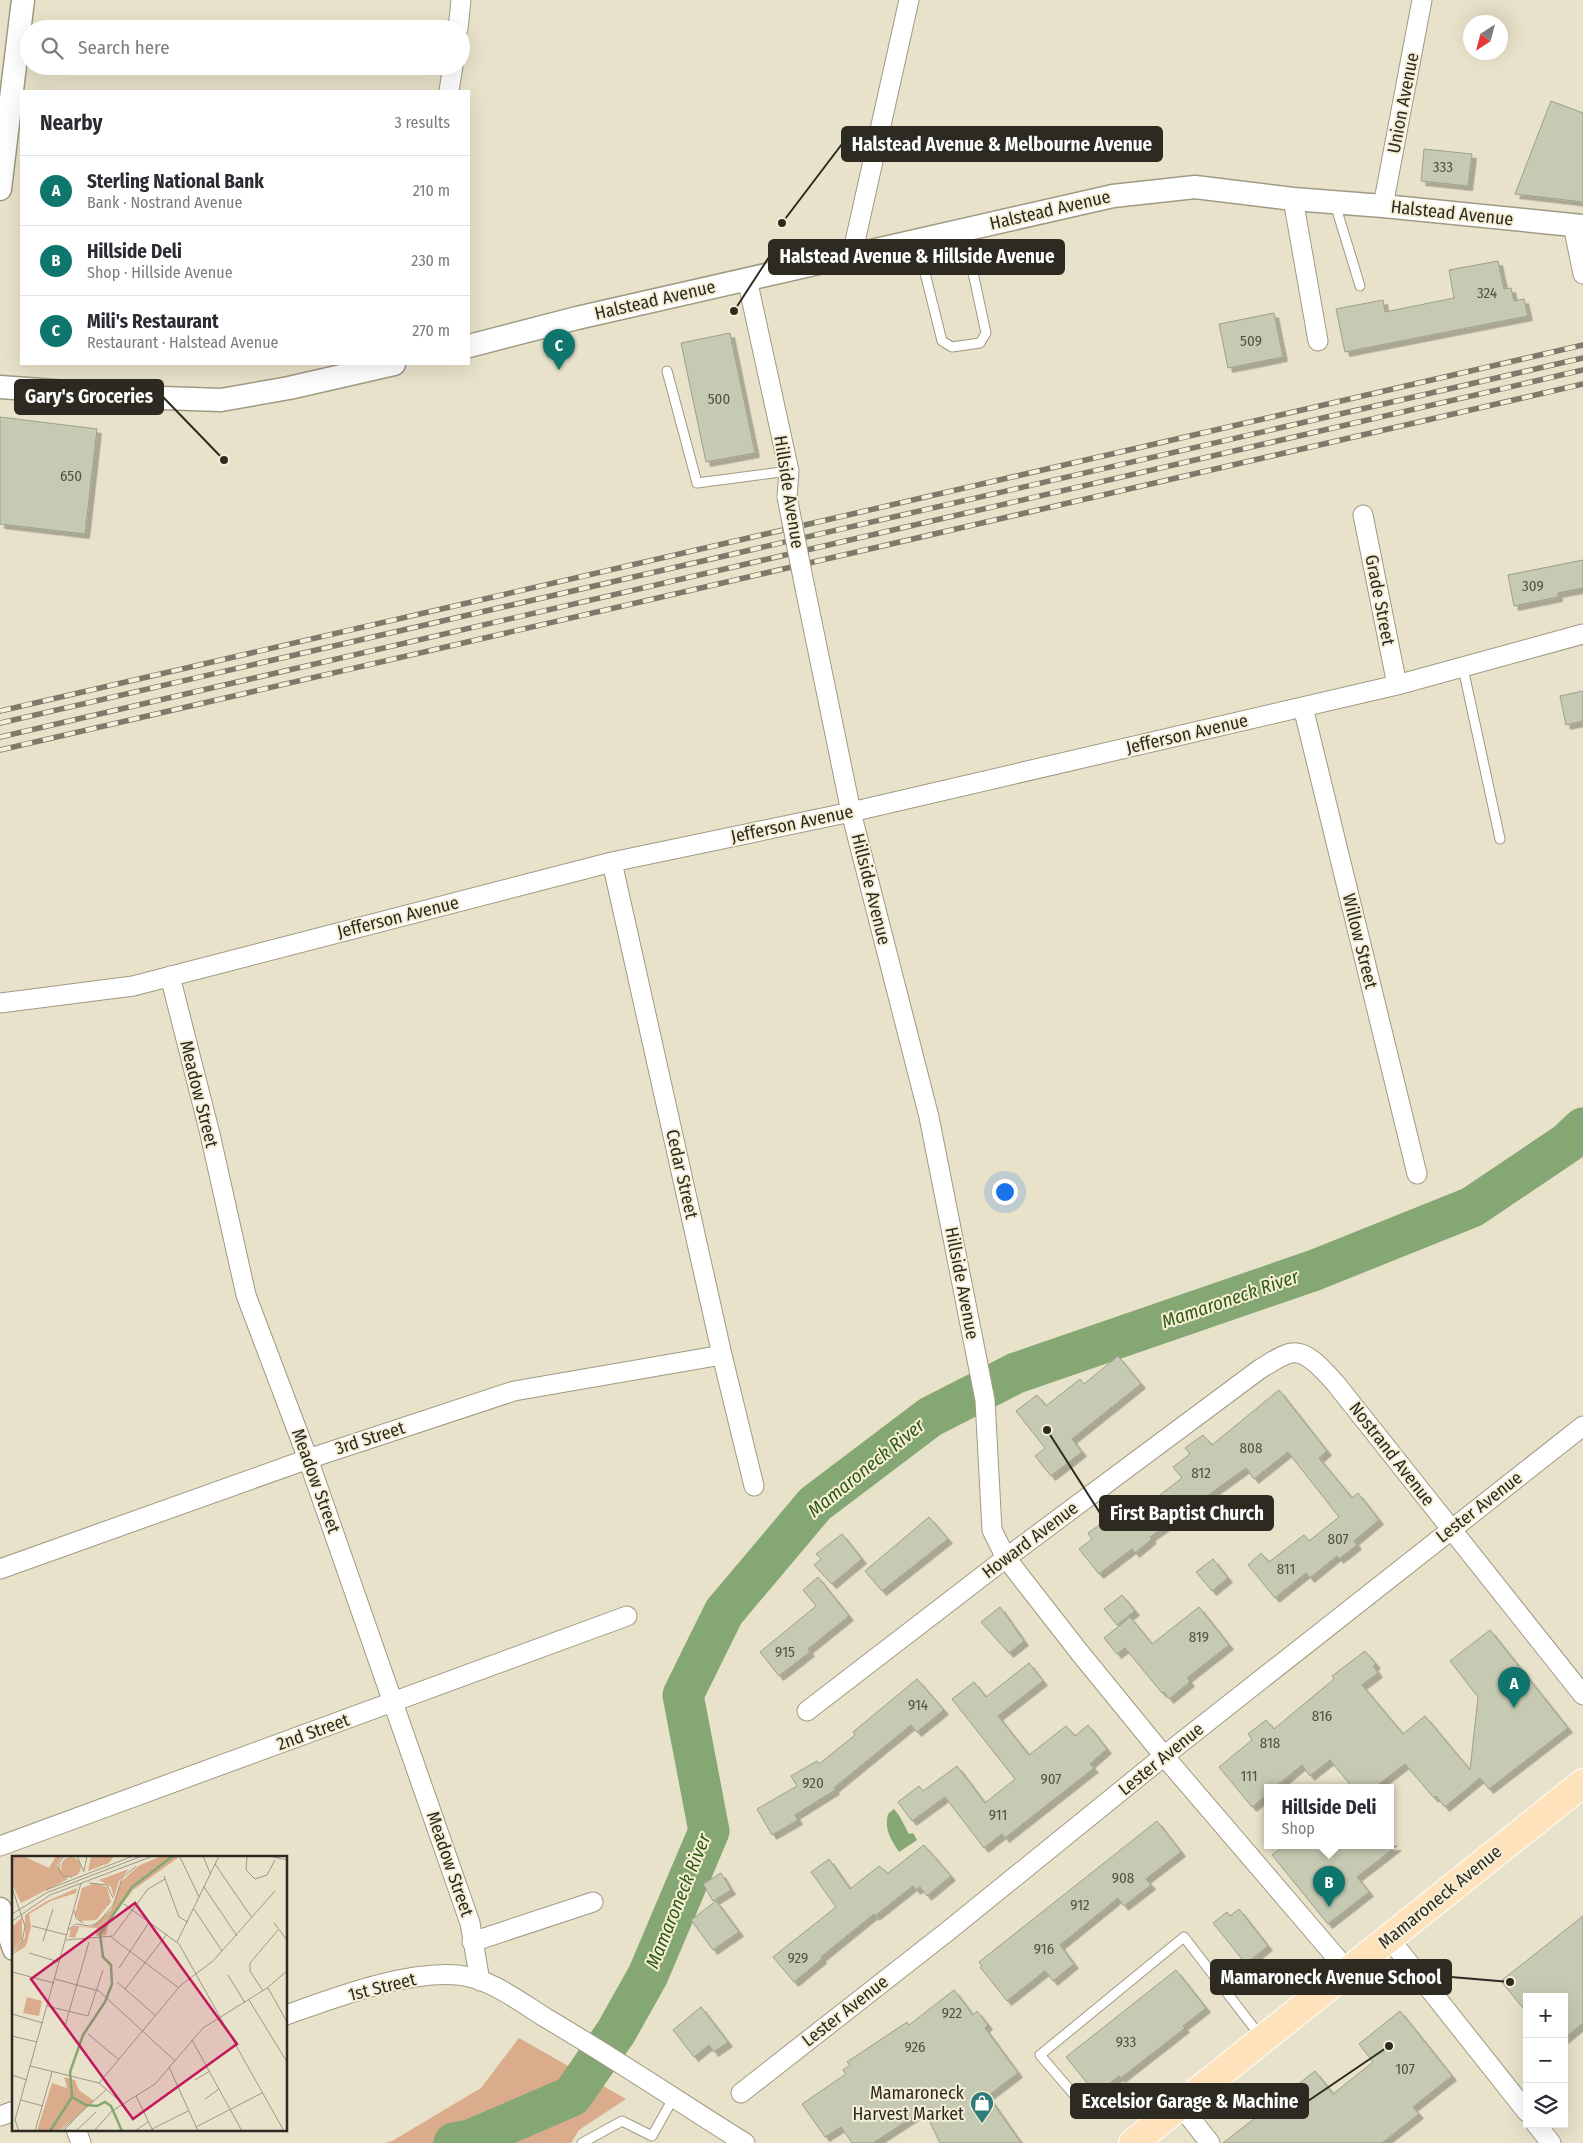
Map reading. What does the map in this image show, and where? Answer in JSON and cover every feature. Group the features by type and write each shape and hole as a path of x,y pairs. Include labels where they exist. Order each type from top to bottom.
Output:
{"main road":[{"name":"Mamaroneck Avenue","path":"1133,2143 1583,1783"}],"street":[{"path":"21,20 24,0"},
{"path":"459,20 461,0"},
{"path":"852,256 909,0"},
{"name":"Union Avenue","path":"1383,206 1422,0"},
{"path":"0,189 20,32"},
{"path":"450,90 452,75"},
{"name":"Halstead Avenue","path":"470,346 577,318 1113,196 1195,187 1293,199 1334,201 1578,226"},
{"path":"1293,199 1318,341"},
{"path":"1578,226 1583,274"},
{"name":"Hillside Avenue","path":"748,280 789,471 787,497 851,812 929,1117 978,1366 985,1408 992,1530 1006,1558 1164,1756"},
{"path":"0,386 134,397 221,400 289,388 390,365"},
{"name":"Grade Street","path":"1363,515 1397,685"},
{"name":"Jefferson Avenue","path":"0,1003 133,986 612,862 851,812 1397,685 1583,634"},
{"name":"Willow Street","path":"1303,707 1417,1174"},
{"name":"Cedar Street","path":"612,862 722,1355 754,1486"},
{"name":"Meadow Street","path":"170,976 210,1134 246,1295 308,1459 470,1924 480,1981"},
{"name":"Nostrand Avenue","path":"1282,1358 1291,1352 1300,1354 1316,1362 1336,1384 1583,1695"},
{"name":"3rd Street","path":"0,1569 308,1459 514,1391 722,1355"},
{"name":"Howard Avenue","path":"807,1711 1006,1558 1260,1369 1282,1358"},
{"name":"Lester Avenue","path":"741,2093 948,1931 1164,1756 1583,1426"},
{"name":"2nd Street","path":"0,1846 627,1616"},
{"path":"1164,1756 1348,1971"},
{"path":"472,1942 593,1902"},
{"path":"0,1908 12,1942"},
{"path":"1389,1938 1523,2107"},
{"name":"1st Street","path":"288,2014 397,1981 432,1975 461,1975 491,1984 623,2064 745,2143"},
{"path":"1180,2105 1210,2143"},
{"path":"0,2116 12,2112"},
{"path":"1539,2128 1551,2143"},
{"path":"76,2130 81,2143"}],"lane":[{"path":"1334,201 1360,286"},
{"path":"917,241 942,341 952,347 980,343 986,333 964,230"},
{"path":"668,371 697,483 789,471"},
{"path":"1463,668 1500,839"},
{"path":"1076,2097 1040,2055 1184,1936 1263,2039"},
{"path":"582,2143 622,2121 650,2140 674,2097"}],"shaded area":[{"path":"894,1809 909,1834 913,1833 917,1840 899,1852 889,1834 887,1825 888,1814"},
{"path":"519,2038 626,2099 579,2130 571,2143 385,2143 392,2141 481,2088"}],"building":[{"path":"1551,101 1583,113 1583,202 1515,194"},
{"path":"1424,149 1472,154 1468,186 1421,181"},
{"path":"1498,261 1504,289 1511,288 1514,301 1524,299 1528,316 1345,352 1336,309 1383,300 1385,312 1454,298 1449,270"},
{"path":"1274,313 1283,357 1228,368 1219,324"},
{"path":"730,333 755,453 706,462 681,343"},
{"path":"0,417 97,429 85,534 0,524"},
{"path":"1583,560 1583,588 1558,593 1558,597 1514,606 1508,575"},
{"path":"1583,691 1583,721 1566,725 1560,696"},
{"path":"1118,1356 1141,1384 1072,1439 1082,1452 1051,1476 1035,1456 1045,1448 1016,1411 1037,1395 1046,1406 1080,1379 1084,1384"},
{"path":"1279,1390 1327,1451 1319,1458 1352,1498 1358,1493 1379,1520 1354,1541 1357,1545 1339,1559 1337,1556 1310,1578 1306,1573 1275,1598 1248,1565 1261,1553 1269,1562 1304,1535 1309,1541 1339,1517 1288,1452 1254,1479 1246,1468 1150,1537 1152,1539 1135,1553 1132,1549 1099,1574 1079,1549 1092,1539 1088,1533 1124,1508 1131,1517 1182,1478 1173,1467 1190,1454 1185,1448 1203,1435 1212,1445"},
{"path":"929,1517 948,1539 882,1591 865,1571"},
{"path":"842,1534 862,1559 832,1584 814,1565 821,1559 816,1554"},
{"path":"1213,1559 1228,1578 1212,1591 1196,1572"},
{"path":"818,1577 849,1616 808,1649 810,1652 779,1676 760,1652 816,1606 803,1590"},
{"path":"1122,1595 1135,1611 1117,1625 1104,1609"},
{"path":"1000,1607 1024,1641 1009,1653 981,1622"},
{"path":"1199,1607 1229,1645 1187,1678 1190,1682 1169,1699 1125,1648 1117,1654 1104,1638 1130,1617 1152,1644"},
{"path":"1490,1630 1568,1728 1489,1789 1480,1778 1445,1807 1436,1796 1434,1798 1405,1764 1379,1784 1350,1784 1330,1760 1310,1776 1302,1765 1279,1784 1264,1784 1264,1797 1252,1807 1219,1767 1252,1740 1248,1734 1266,1720 1274,1729 1334,1679 1332,1676 1365,1651 1376,1664 1373,1666 1378,1673 1362,1685 1403,1734 1425,1716 1470,1770 1478,1697 1450,1661"},
{"path":"1029,1663 1043,1681 998,1716 1029,1755 1066,1726 1075,1736 1088,1725 1107,1749 1090,1764 1094,1768 1005,1838 1002,1834 984,1848 945,1797 912,1821 898,1802 919,1786 923,1791 957,1766 985,1803 1015,1779 952,1699 974,1682 986,1697"},
{"path":"917,1679 944,1710 917,1732 911,1725 834,1788 835,1790 795,1815 798,1820 772,1835 757,1809 797,1786 791,1776 817,1761 819,1764 855,1735 853,1732"},
{"path":"1157,1821 1181,1852 1146,1879 1151,1885 1124,1906 1118,1898 1060,1945 1074,1964 1053,1981 1045,1971 1007,2001 980,1967 982,1966 979,1962"},
{"path":"924,1845 951,1876 927,1896 920,1887 916,1890 913,1886 875,1916 874,1914 821,1957 822,1959 794,1982 773,1957 836,1907 811,1872 829,1859 850,1889 879,1866 888,1873"},
{"path":"1279,1849 1393,1849 1357,1877 1369,1892 1328,1924 1272,1855"},
{"path":"721,1873 731,1890 713,1901 703,1884"},
{"path":"716,1901 739,1932 713,1950 691,1920"},
{"path":"1239,1909 1268,1946 1246,1964 1213,1923 1227,1912 1230,1916"},
{"path":"1583,1916 1583,2023 1568,2036 1568,1993 1523,1993 1523,2008 1501,1981"},
{"path":"1176,1970 1206,2008 1183,2026 1185,2028 1121,2078 1119,2076 1096,2094 1066,2057"},
{"path":"954,1990 973,2015 977,2011 988,2025 985,2028 1018,2073 988,2096 1021,2143 940,2143 924,2110 873,2143 852,2143 841,2127 825,2137 802,2104 846,2074 843,2070 850,2065 847,2062 907,2022 909,2025"},
{"path":"701,2007 728,2042 714,2052 709,2045 694,2057 673,2030"},
{"path":"1400,2011 1452,2076 1413,2107 1419,2114 1382,2143 1223,2143 1315,2071 1333,2094 1373,2062 1359,2044"}],"waterway":[{"name":"Mamaroneck River","path":"454,2143 470,2140 572,2096 616,2032 648,1975 709,1831 683,1695 724,1612 815,1504 930,1417 1016,1373 1315,1270 1472,1207 1567,1143 1583,1128"}],"railway":[{"path":"0,711 1583,345"},
{"path":"0,723 1583,358"},
{"path":"0,737 1583,370"},
{"path":"0,750 1583,384"}],"place":[{"name":"Halstead Avenue & Melbourne Avenue","path":"782,223"},
{"name":"Halstead Avenue & Hillside Avenue","path":"734,311"},
{"name":"Mili's Restaurant","path":"559,370"},
{"name":"Gary's Groceries","path":"224,460"},
{"name":"First Baptist Church","path":"1047,1430"},
{"name":"Sterling National Bank","path":"1514,1708"},
{"name":"Hillside Deli","path":"1329,1907"},
{"name":"Mamaroneck Avenue School","path":"1510,1982"},
{"name":"Excelsior Garage & Machine","path":"1389,2046"},
{"name":"Mamaroneck Harvest Market","path":"982,2124"}]}
